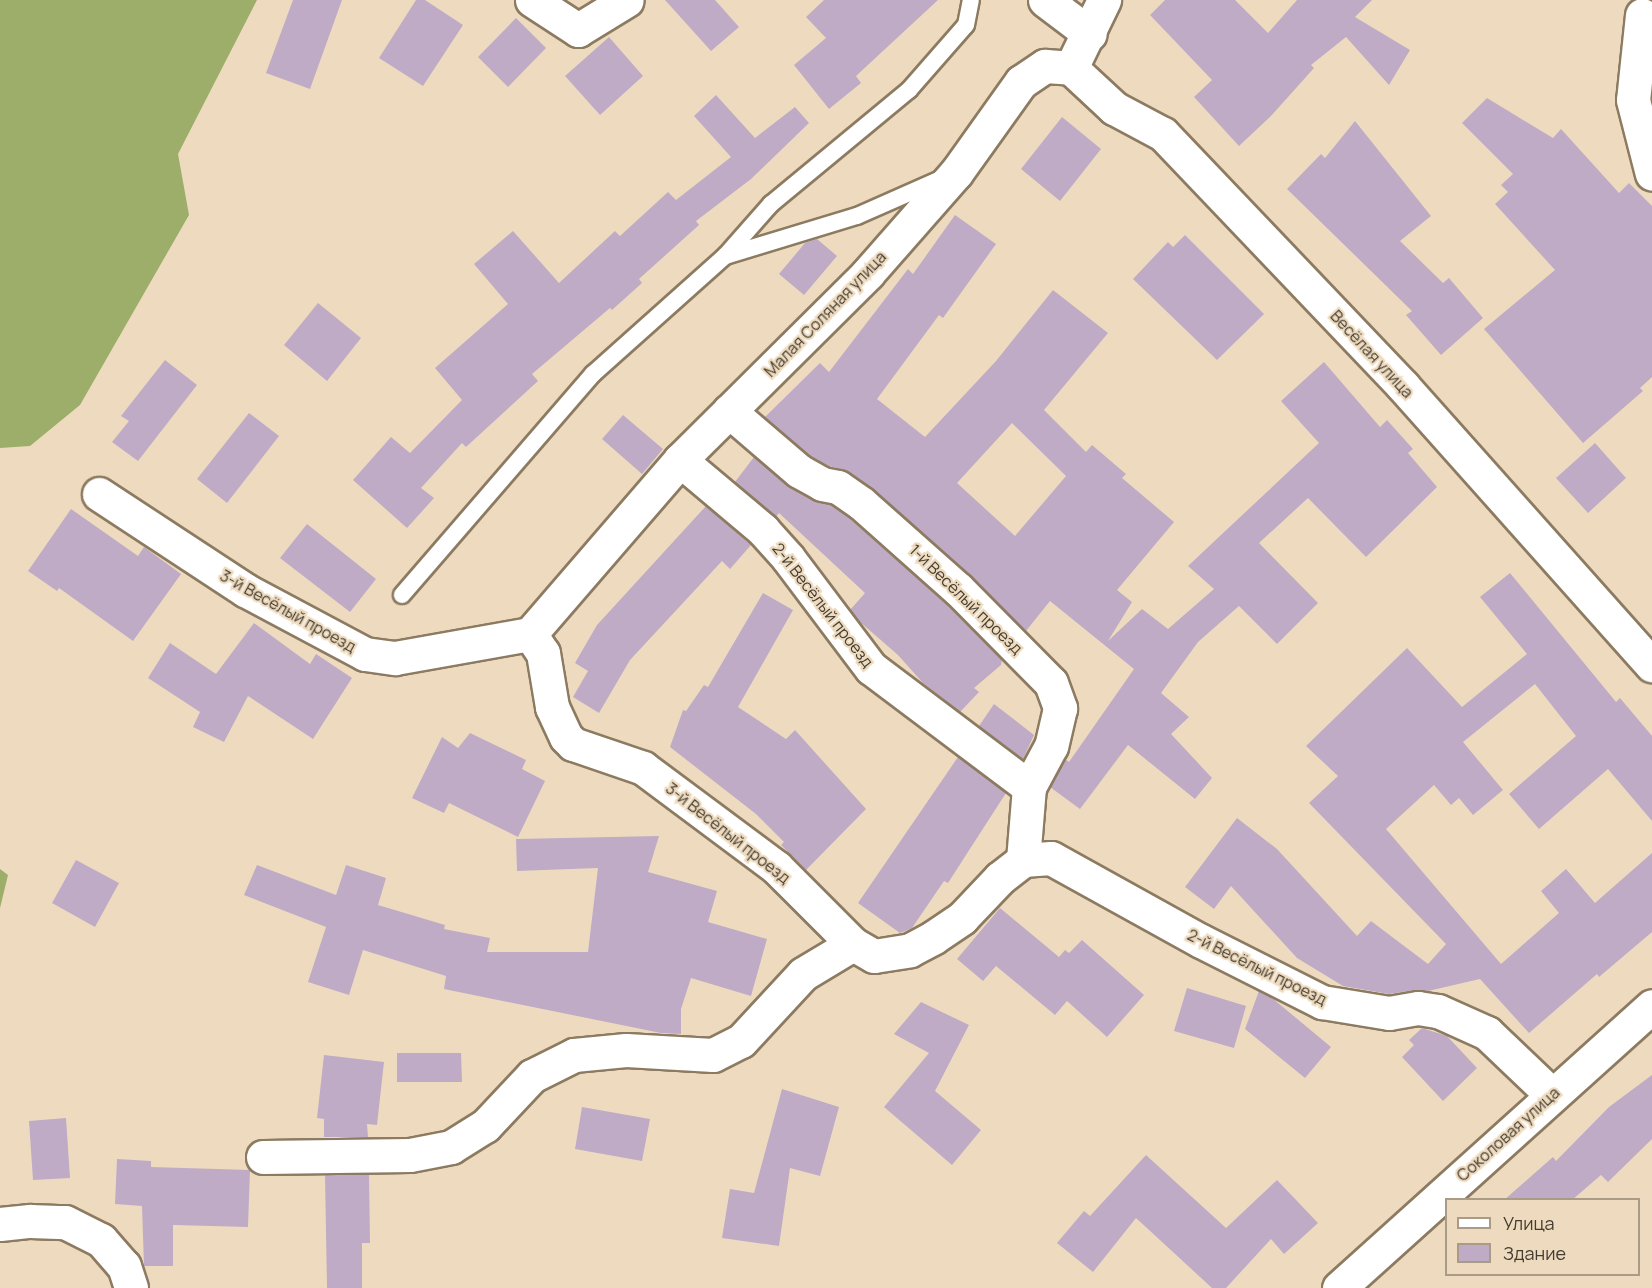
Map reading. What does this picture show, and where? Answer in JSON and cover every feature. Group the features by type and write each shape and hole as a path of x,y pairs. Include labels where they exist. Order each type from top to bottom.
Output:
{"street":[{"path":"532,0 578,30 627,0"},
{"path":"1045,0 1090,34"},
{"path":"1071,68 1090,34 1104,0"},
{"path":"1642,15 1633,100 1652,174"},
{"name":"Малая Соляная улица","path":"530,634 680,460 868,273 956,173 1021,82 1045,66 1071,68"},
{"name":"Весёлая улица","path":"1071,68 1114,108 1163,134 1403,386 1652,665"},
{"name":"1-й Весёлый проезд","path":"729,411 799,471 822,484 838,487 870,510 958,589 1051,682 1060,708 1051,746 1029,786 1023,860"},
{"name":"2-й Весёлый проезд","path":"680,460 763,530 788,558 871,668 1029,786"},
{"name":"3-й Весёлый проезд","path":"99,494 245,590 365,654 395,658 530,634 543,654 552,707 566,737 573,744 643,768 776,867 853,944"},
{"name":"2-й Весёлый проезд","path":"1023,860 1051,858 1201,941 1322,1002 1389,1012 1418,1008 1438,1011 1487,1033 1551,1094"},
{"path":"263,1157 410,1155 452,1147 484,1126 532,1076 574,1055 626,1050 713,1054 741,1041 802,974 853,944 874,956 910,950 962,918 1000,878 1023,860"},
{"name":"Соколовая улица","path":"1339,1288 1551,1094 1652,1006"},
{"path":"0,1224 30,1221 65,1222 100,1240 124,1266 131,1288"}],"lane":[{"path":"402,595 593,374 725,256 771,204 909,90 966,25 971,0"},
{"path":"725,256 857,216 956,173"}],"green space":[{"path":"0,0 257,0 178,154 189,215 80,405 30,446 0,448"},
{"path":"0,869 8,875 0,908"}],"building":[{"path":"293,0 342,0 310,89 266,73"},
{"path":"416,0 425,0 463,25 423,86 379,58"},
{"path":"665,0 715,0 739,27 711,51"},
{"path":"824,0 938,0 856,76 861,83 829,109 794,65 826,38 806,17"},
{"path":"1165,0 1235,0 1268,33 1297,0 1372,0 1355,17 1410,50 1389,85 1346,37 1311,65 1314,68 1271,116 1239,146 1194,97 1212,80 1150,15"},
{"path":"516,18 546,48 508,87 478,57"},
{"path":"609,37 643,76 600,115 565,76"},
{"path":"716,95 755,138 795,107 809,123 751,179 696,221 699,225 639,279 642,283 532,374 538,381 466,447 462,443 421,488 434,498 407,528 353,480 391,437 410,453 462,400 435,368 508,304 474,264 513,231 559,283 615,231 620,236 668,192 676,200 731,157 694,116"},
{"path":"1487,98 1553,138 1561,129 1619,193 1629,183 1652,206 1652,377 1640,388 1643,391 1583,443 1484,329 1555,270 1495,204 1508,192 1501,185 1513,174 1462,123"},
{"path":"1062,117 1101,149 1060,201 1021,169"},
{"path":"1355,121 1431,216 1400,241 1443,283 1449,278 1483,318 1441,355 1406,315 1412,311 1287,189 1321,154 1325,158"},
{"path":"955,215 996,244 943,318 939,315 877,399 925,437 996,361 1053,290 1108,333 1044,410 1086,452 1092,445 1126,474 1122,478 1174,522 1117,590 1132,602 1108,641 1142,609 1168,629 1214,589 1188,566 1319,443 1281,401 1324,362 1380,427 1387,420 1413,449 1408,453 1437,487 1366,557 1308,498 1259,543 1318,603 1277,644 1239,606 1198,642 1161,693 1189,717 1171,734 1212,778 1195,799 1128,745 1080,809 1050,787 1065,759 1069,762 1134,669 1050,601 1026,631 970,575 873,489 848,471 829,466 810,456 765,417 820,363 829,372 908,269 913,274","holes":["1012,423 1066,476 1015,536 957,483"]},
{"path":"1185,235 1264,314 1217,360 1133,279 1168,242 1173,247"},
{"path":"817,239 837,256 804,295 779,274 805,243"},
{"path":"318,303 361,338 327,381 284,345"},
{"path":"165,360 197,385 138,461 112,442 129,421 121,416"},
{"path":"249,413 279,436 227,503 197,479"},
{"path":"623,415 663,449 642,474 602,439"},
{"path":"1595,443 1626,478 1588,513 1556,478"},
{"path":"754,457 790,487 813,500 831,505 849,518 945,603 1002,660 1001,665 974,688 979,692 960,712 923,683 898,655 860,622 850,610 865,593 779,513 776,517 735,482"},
{"path":"706,506 751,545 730,569 722,561 630,660 599,713 573,697 588,671 575,663 597,625"},
{"path":"71,509 138,556 144,547 181,574 133,641 59,588 57,591 28,571"},
{"path":"307,524 376,579 350,612 280,558"},
{"path":"1510,573 1616,702 1620,698 1652,736 1652,821 1608,769 1539,829 1509,794 1576,736 1535,684 1463,742 1503,790 1473,815 1459,798 1451,805 1434,785 1386,829 1501,964 1559,913 1541,891 1566,869 1595,903 1652,853 1652,932 1599,977 1597,974 1529,1033 1480,979 1428,991 1415,990 1389,994 1343,986 1297,958 1231,886 1214,909 1185,887 1237,818 1277,849 1357,936 1371,921 1428,964 1446,944 1309,803 1338,776 1306,746 1407,648 1462,707 1527,654 1480,597"},
{"path":"763,593 793,610 738,707 786,739 795,730 866,809 806,870 781,845 784,842 756,814 670,747 683,710 686,711 704,685 708,687"},
{"path":"254,623 310,664 316,654 352,678 313,739 248,696 224,742 193,727 200,712 148,678 170,643 216,674"},
{"path":"994,704 1034,735 1023,759 979,726"},
{"path":"470,733 526,760 522,769 545,781 518,837 449,803 444,813 412,798 442,737 458,748"},
{"path":"958,757 1006,793 948,883 944,881 912,928 900,933 858,903"},
{"path":"659,836 648,872 717,891 708,922 767,939 751,996 691,978 681,1009 681,1034 661,1033 444,989 446,976 363,950 349,995 308,982 326,927 244,895 257,865 336,895 346,865 386,878 378,905 445,925 444,929 490,938 487,952 588,952 598,868 517,871 516,839"},
{"path":"76,860 119,883 95,927 52,903"},
{"path":"1000,908 1059,957 1065,950 1069,953 1082,940 1144,995 1107,1037 1067,1001 1055,1015 996,966 983,981 957,959"},
{"path":"1187,988 1246,1006 1234,1048 1174,1031"},
{"path":"1259,991 1272,998 1331,1047 1305,1078 1245,1029"},
{"path":"921,1002 969,1025 935,1091 981,1130 952,1165 884,1107 929,1053 894,1034"},
{"path":"1422,1028 1447,1036 1477,1068 1443,1101 1402,1057 1414,1045 1409,1040"},
{"path":"397,1053 461,1053 462,1082 397,1082"},
{"path":"324,1055 384,1062 377,1125 367,1124 368,1137 324,1137 324,1119 317,1118"},
{"path":"1652,1075 1652,1139 1608,1182 1601,1175 1574,1198 1506,1198 1553,1157 1556,1161 1609,1107"},
{"path":"782,1089 839,1107 820,1176 790,1168 779,1246 722,1238 730,1189 754,1193"},
{"path":"582,1107 650,1119 642,1161 575,1149"},
{"path":"66,1118 70,1178 33,1180 29,1121"},
{"path":"1146,1155 1226,1228 1277,1180 1318,1223 1284,1254 1271,1239 1226,1288 1212,1288 1136,1218 1093,1272 1057,1243 1084,1211 1090,1216"},
{"path":"117,1159 151,1161 151,1167 250,1170 248,1227 173,1225 173,1266 144,1266 142,1206 115,1204"},
{"path":"369,1174 370,1243 362,1243 362,1288 327,1288 325,1175"}]}
